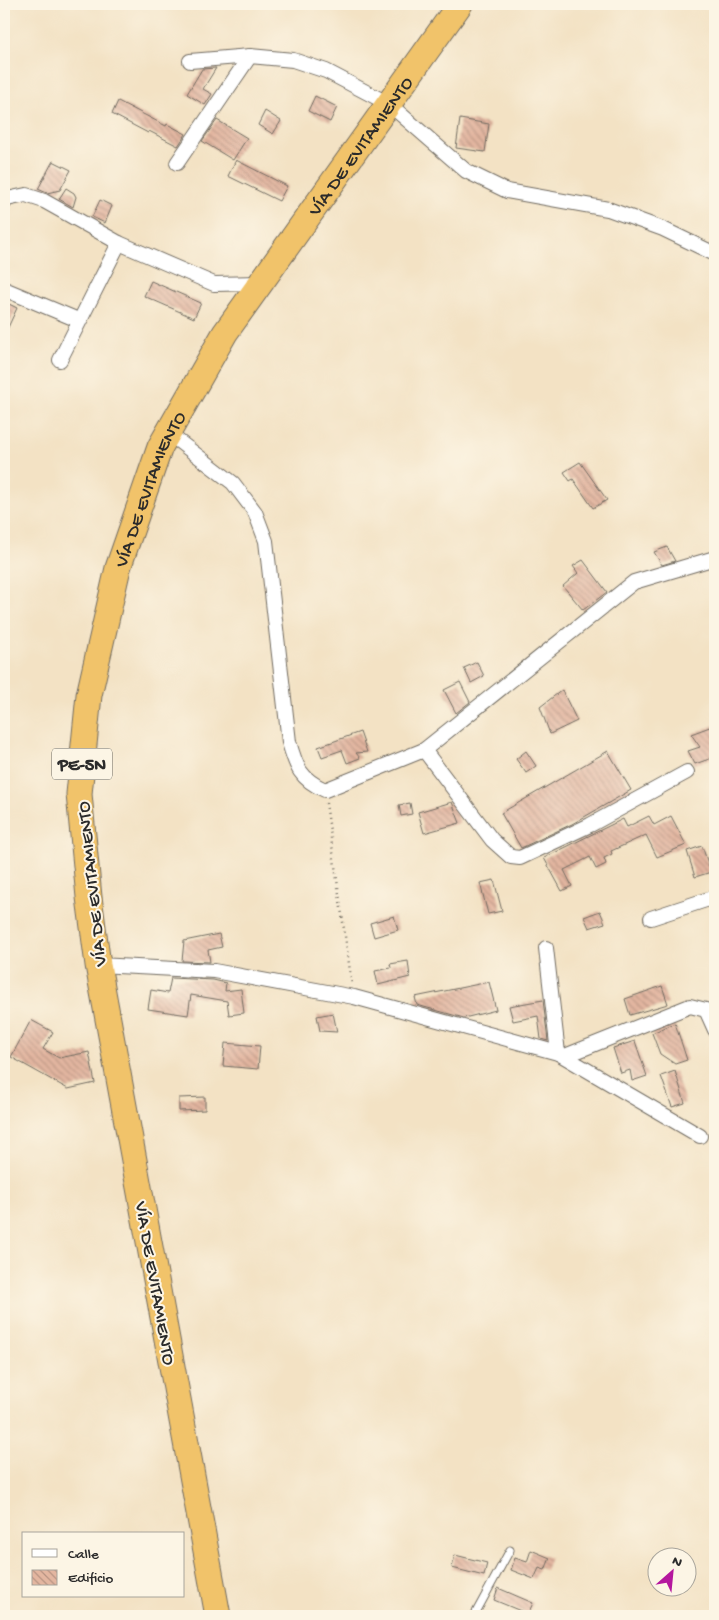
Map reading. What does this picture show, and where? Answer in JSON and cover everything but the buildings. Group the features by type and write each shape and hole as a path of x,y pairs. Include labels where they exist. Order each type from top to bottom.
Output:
{"highway":[{"name":"VÍA DE EVITAMIENTO","path":"218,1616 98,965 88,897 79,794 89,695 118,568 160,447 225,333 460,4"}],"street":[{"path":"177,162 250,56"},
{"path":"190,61 250,56 293,60 326,71 390,104 466,171 507,191 608,209 663,229 715,254"},
{"path":"4,203 8,199 26,195 44,201 119,243 214,284 261,283"},
{"path":"60,360 78,320 119,243"},
{"path":"4,289 78,320"},
{"path":"168,433 233,483 255,512 266,541 289,742 300,772 310,783 325,790 424,750 634,582 715,558"},
{"path":"424,750 492,840 511,857 520,858 590,825 687,772"},
{"path":"651,918 715,897"},
{"path":"546,948 561,1055"},
{"path":"98,965 214,971 354,997 561,1055 700,1136"},
{"path":"561,1055 690,1006 706,1010 715,1030"}],"lane":[{"path":"474,1616 510,1550"}],"path":[{"path":"325,790 354,997"}]}
